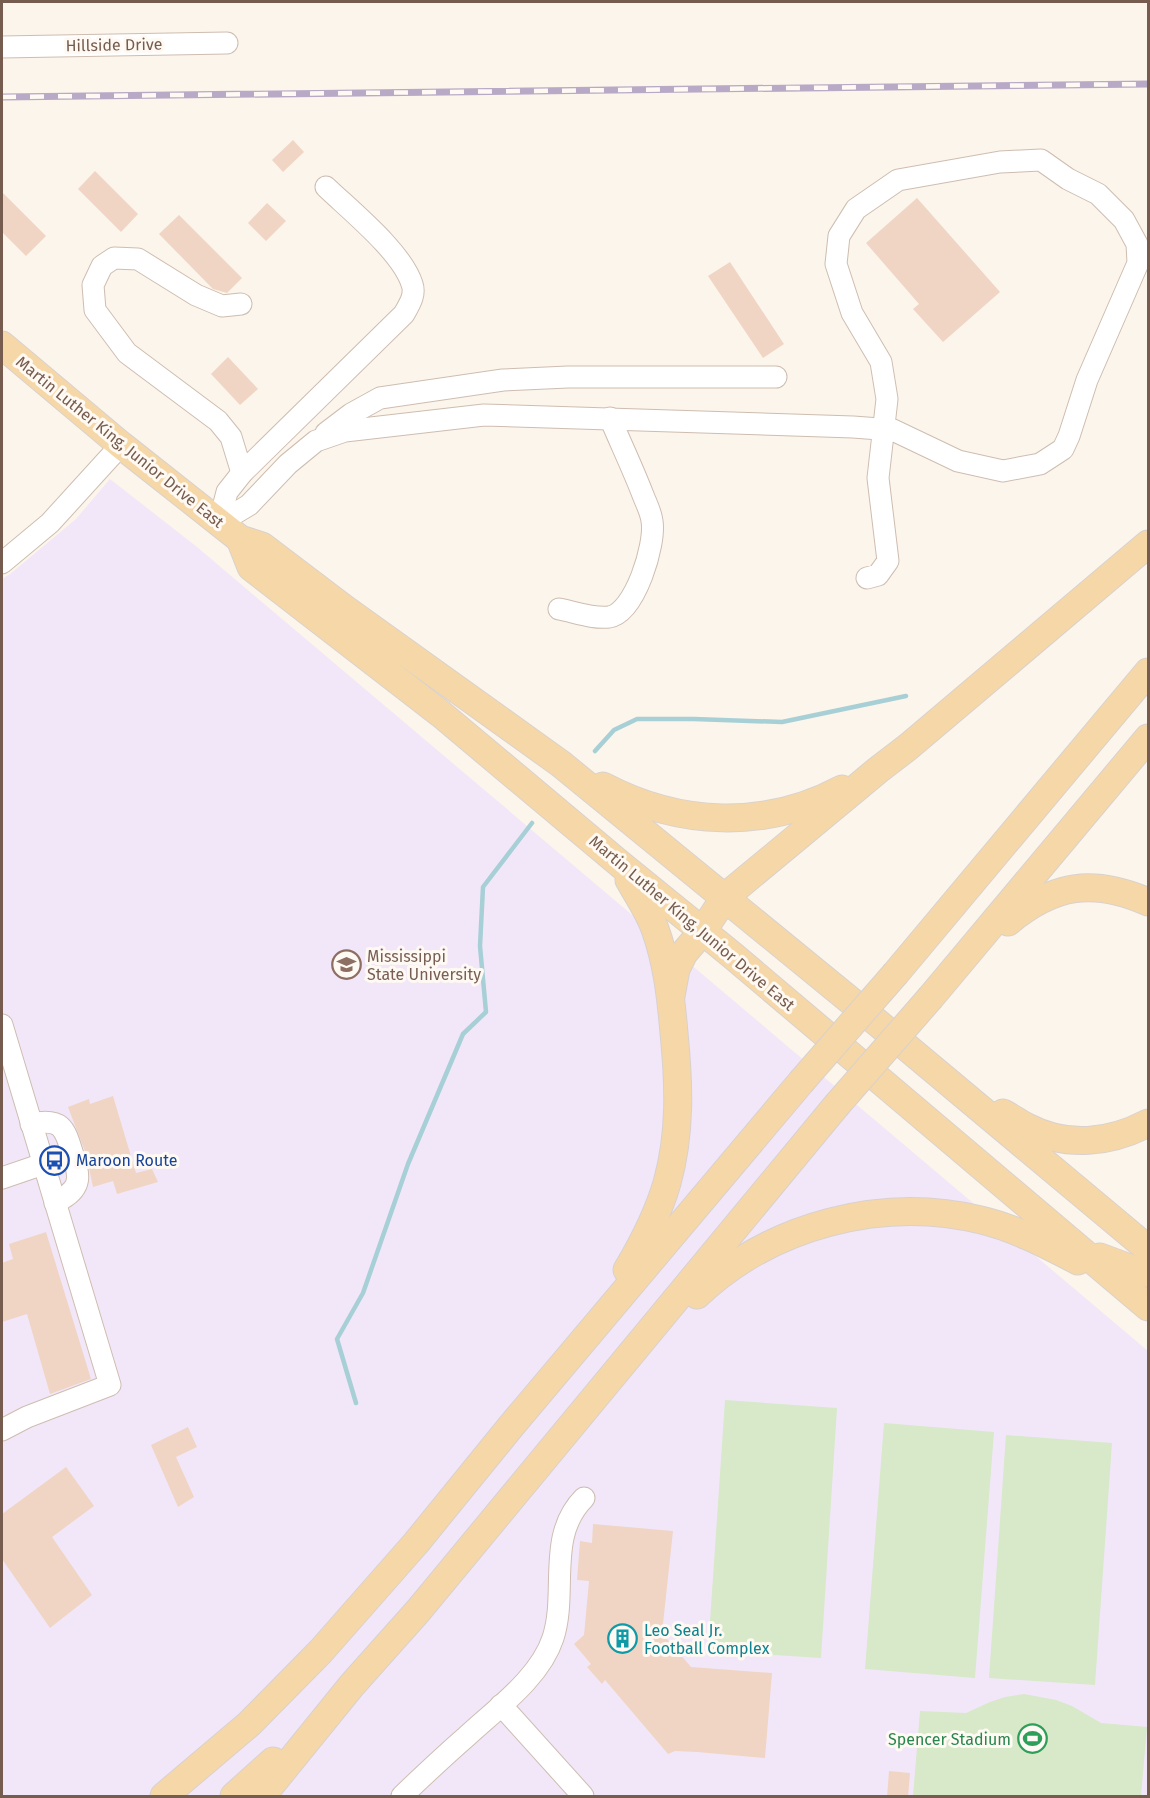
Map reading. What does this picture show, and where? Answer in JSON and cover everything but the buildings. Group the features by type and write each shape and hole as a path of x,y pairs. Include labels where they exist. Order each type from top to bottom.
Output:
{"main road":[{"name":"Martin Luther King, Junior Drive East","path":"2,345 121,445 240,539 262,546 345,609 561,764 1149,1249"},
{"name":"Martin Luther King, Junior Drive East","path":"240,539 251,567 441,714 1149,1307"},
{"path":"671,996 676,969 684,953 702,932 725,897 917,740 1149,544"},
{"path":"164,1797 249,1724 321,1651 416,1544 512,1425 1149,672"},
{"path":"262,1797 352,1685 418,1611 836,1106 1149,738"},
{"path":"561,764 626,798 675,813 715,818 758,817 790,809 825,798 878,770"},
{"path":"512,1425 622,1277 637,1252 660,1205 674,1154 678,1071 671,996 650,915 620,864"},
{"path":"963,959 1023,909 1037,901 1072,888 1112,889 1149,902"},
{"path":"958,1090 1029,1128 1052,1137 1072,1141 1095,1141 1116,1136 1149,1123"},
{"path":"606,1386 645,1352 718,1275 741,1260 788,1236 834,1220 884,1212 912,1211 950,1214 983,1220 1046,1244 1121,1284"},
{"path":"1082,1250 1149,1274"},
{"path":"234,1797 352,1685"}],"street":[{"name":"Hillside Drive","path":"2,47 227,43"},
{"path":"316,441 345,431 484,415 610,418 882,429 894,430 958,460 1003,471 1040,464 1063,449 1087,380 1138,263 1137,244 1124,220 1098,194 1068,179 1041,160 1000,162 898,180 856,209 839,236 836,264 852,313 881,362 887,399 882,429 878,478 888,561 878,575 867,578"},
{"path":"219,523 227,492 242,473 404,314 412,300 413,285 397,255 326,187"},
{"path":"241,304 222,306 196,295 138,258 114,258 102,266 93,285 95,310 127,353 218,421 231,437 242,473"},
{"path":"219,523 249,506 288,464 316,441 351,414 380,398 503,380 568,377 776,377"},
{"path":"560,609 596,617 611,617 624,609 639,582 651,548 652,521 610,418"},
{"path":"2,563 50,524 121,445"},
{"path":"2,1025 110,1385 27,1417 2,1430"},
{"path":"31,1124 48,1121 60,1126 66,1132 78,1172 76,1185 68,1196 55,1203"},
{"path":"2,1178 44,1164"},
{"path":"402,1797 533,1673 553,1638 564,1534 569,1517 584,1497"},
{"path":"501,1705 583,1797"}],"shaded area":[{"name":"Mississippi State University","path":"110,479 197,547 1148,1351 1148,1796 2,1796 2,579 76,519"}],"green space":[{"path":"725,1400 837,1408 821,1658 708,1651"},
{"path":"884,1423 994,1432 975,1678 865,1669"},
{"path":"1006,1435 1112,1443 1095,1685 989,1678"},
{"name":"Spencer Stadium","path":"1024,1694 1056,1700 1072,1706 1101,1723 1147,1727 1141,1796 913,1796 920,1711 966,1713 1005,1697"}],"waterway":[{"path":"595,751 614,730 637,719 782,722 906,696"},
{"path":"356,1403 337,1339 363,1293 408,1164 463,1034 486,1012 480,946 483,887 532,823"}],"railway":[{"path":"2,97 1148,84"}],"place":[{"name":"Mississippi State University","path":"346,965"},
{"name":"Maroon Route","path":"55,1160"},
{"name":"Leo Seal Jr. Football Complex","path":"623,1639"},
{"name":"Spencer Stadium","path":"1032,1739"}]}
